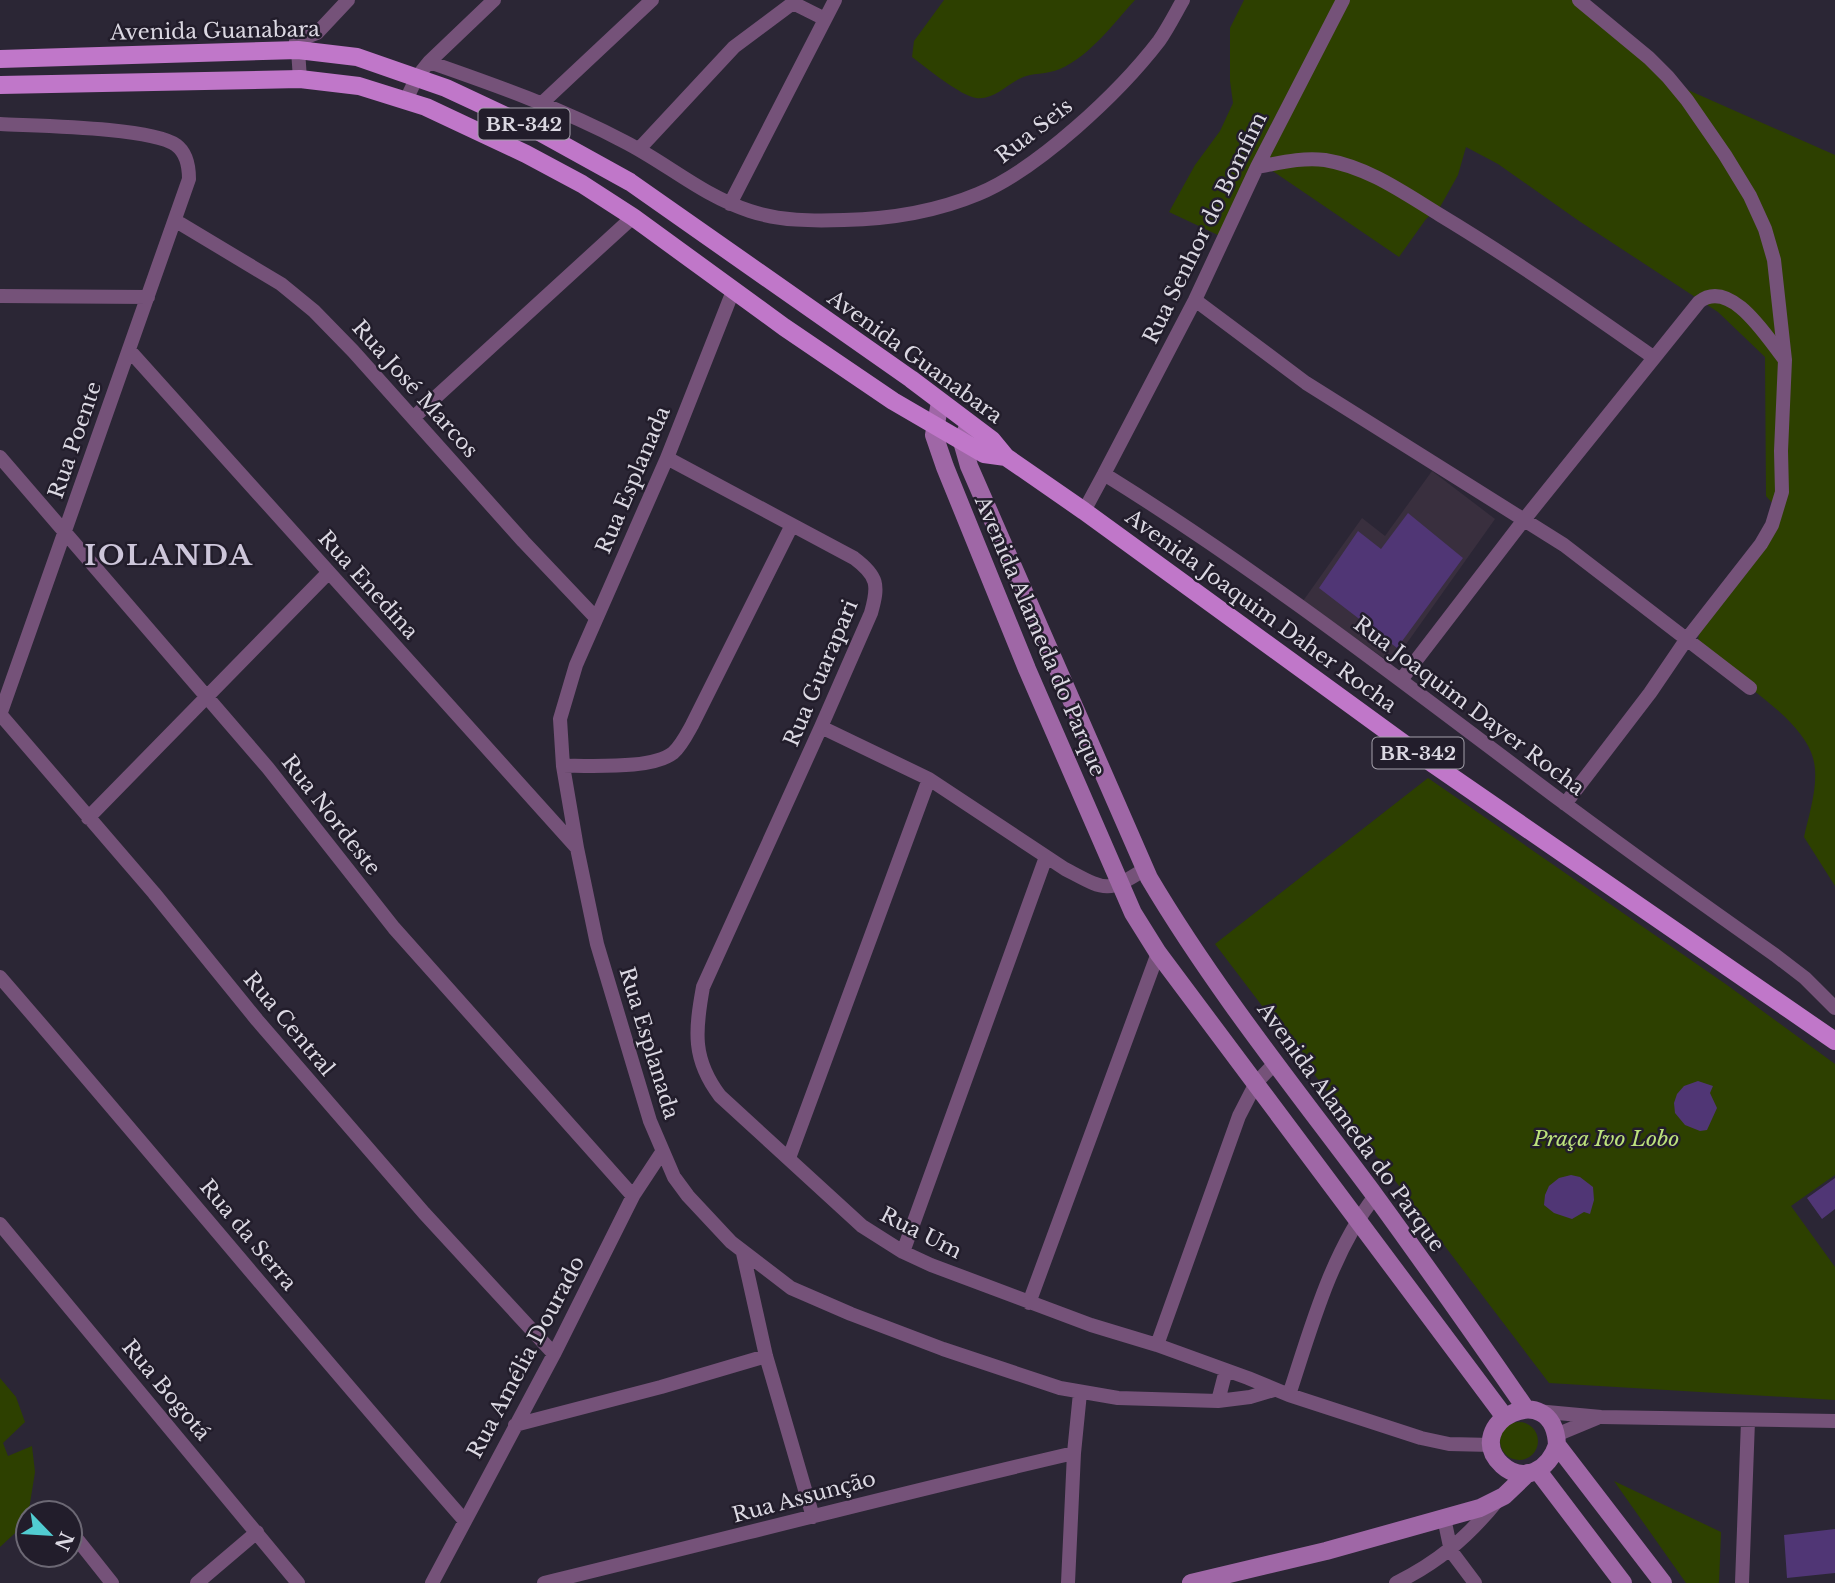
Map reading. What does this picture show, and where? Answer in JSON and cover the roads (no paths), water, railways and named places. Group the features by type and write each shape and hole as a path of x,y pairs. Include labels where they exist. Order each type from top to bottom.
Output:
{"main road":[{"name":"Avenida Guanabara","path":"0,59 297,46 357,57 417,77 477,101 536,130 630,182 716,240 992,440 1006,457"},
{"name":"Avenida Guanabara","path":"0,85 300,79 359,86 406,100 448,116 582,184 633,217 844,369 984,454 1006,457"},
{"name":"Avenida Joaquim Daher Rocha","path":"1006,457 1410,748 1835,1041"}],"street":[{"path":"300,79 297,46 317,33 348,0"},
{"path":"406,100 417,77 429,62 494,0"},
{"path":"541,104 652,0"},
{"path":"730,204 835,0"},
{"name":"Rua Seis","path":"429,62 604,131 730,204 779,218 817,221 869,220 914,214 979,194 1010,178 1042,155 1131,74 1160,39 1183,0"},
{"name":"Rua Senhor do Bomfim","path":"1104,474 1195,300 1257,167 1343,0"},
{"path":"1565,804 1650,693 1686,639 1761,544 1778,511 1782,492 1785,360 1774,260 1765,229 1750,196 1725,155 1668,77 1579,0"},
{"path":"639,149 734,47 793,3 825,19"},
{"name":"Rua Poente","path":"0,124 150,136 176,146 183,153 189,168 189,178 176,221 0,714"},
{"path":"1257,167 1306,159 1324,160 1366,172 1460,227 1541,279 1653,357"},
{"path":"413,418 633,217"},
{"name":"Rua José Marcos","path":"176,221 271,278 314,311 596,618"},
{"name":"Rua Esplanada","path":"733,291 667,458 596,618 563,704 560,728 577,848 597,944 650,1121 674,1177 688,1196 743,1253 790,1288 943,1349 1060,1388 1118,1398 1218,1401 1242,1399 1274,1390"},
{"path":"1401,680 1653,357 1707,296 1714,295 1737,305 1759,326 1785,360"},
{"path":"0,296 148,297"},
{"path":"1195,300 1306,383 1564,545 1750,688"},
{"name":"Rua Enedina","path":"129,350 577,848"},
{"name":"Avenida Alameda do Parque","path":"940,402 934,426 937,446 1027,669 1133,913 1158,953 1504,1416"},
{"path":"963,442 969,424"},
{"name":"Avenida Alameda do Parque","path":"963,442 969,466 1145,869 1179,927 1274,1064 1375,1196 1531,1410 1552,1424 1556,1440 1663,1583"},
{"name":"Rua Nordeste","path":"0,457 268,768 394,928 633,1196"},
{"name":"Rua Guarapari","path":"667,458 855,558 873,575 876,586 871,613 712,963"},
{"path":"1084,511 1104,474"},
{"name":"Rua Joaquim Dayer Rocha","path":"1104,474 1286,594 1565,804 1805,978 1835,1008"},
{"path":"564,766 643,763 662,759 674,752 692,725 792,525"},
{"path":"88,818 328,573"},
{"name":"Rua Central","path":"0,714 154,894 257,1020 424,1213 554,1354"},
{"path":"821,727 929,779 1065,869 1100,886 1121,884 1145,869"},
{"path":"789,1158 929,779"},
{"path":"903,1252 1046,857"},
{"path":"1028,1303 1158,953"},
{"name":"Rua Um","path":"712,963 703,987 697,1041 700,1061 708,1080 720,1096 862,1226 903,1252 1028,1303 1157,1345 1289,1395 1421,1438 1449,1444 1492,1445"},
{"name":"Rua da Serra","path":"0,977 464,1520"},
{"path":"1157,1345 1239,1116 1256,1083 1274,1064"},
{"name":"Rua Amélia Dourado","path":"432,1583 554,1354 633,1196 662,1152"},
{"path":"1289,1395 1335,1266 1358,1219 1375,1196"},
{"name":"Rua Bogotá","path":"0,1224 298,1583"},
{"path":"743,1253 766,1356 813,1517"},
{"path":"515,1425 766,1356"},
{"path":"1218,1401 1226,1370"},
{"path":"1068,1583 1074,1453 1080,1393"},
{"path":"1497,1501 1502,1476 1492,1445 1493,1433 1504,1416 1515,1411 1531,1410 1601,1417 1835,1421"},
{"path":"1396,1583 1451,1551 1497,1501 1547,1464 1556,1440 1601,1417"},
{"path":"1741,1583 1748,1421"},
{"name":"Rua Assunção","path":"544,1583 911,1490 1074,1453"},
{"path":"1500,1463 1518,1473 1533,1472"},
{"path":"1533,1472 1623,1583"},
{"path":"1191,1583 1326,1551 1471,1511 1497,1501"},
{"path":"1444,1518 1451,1551 1475,1583"},
{"path":"197,1583 257,1532"},
{"path":"84,1548 111,1583"}],"district":[{"name":"IOLANDA","path":"169,555"}],"park label":[{"name":"Praça Ivo Lobo","path":"1606,1139"}]}
